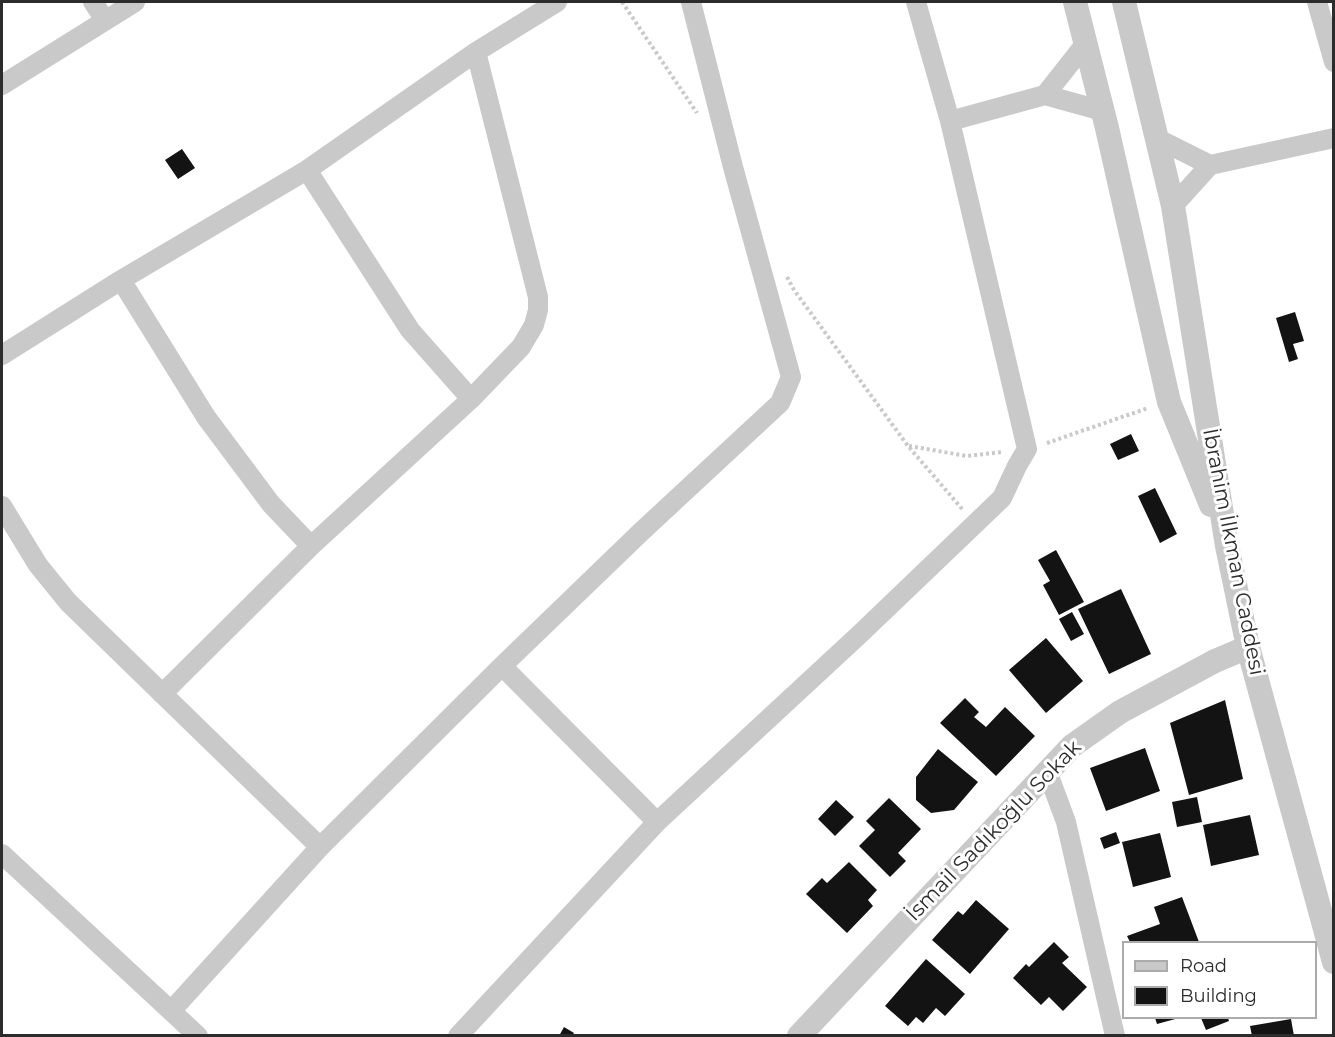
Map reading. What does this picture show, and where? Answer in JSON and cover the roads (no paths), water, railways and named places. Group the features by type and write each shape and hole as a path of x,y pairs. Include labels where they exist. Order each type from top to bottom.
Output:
{"street":[{"path":"93,2 105,20"},
{"path":"2,85 135,2"},
{"path":"2,355 121,280 307,170 476,52 557,2"},
{"path":"172,1010 320,847 642,531 780,404 791,377 733,167 691,2"},
{"path":"458,1035 657,822 861,634 1002,498 1027,449 950,120 916,2"},
{"path":"1075,2 1103,111 1169,402 1227,546"},
{"name":"İbrahim İlkman Caddesi","path":"1124,2 1173,206 1227,546 1248,647 1334,962"},
{"path":"1317,2 1334,62"},
{"path":"1045,95 1086,43"},
{"path":"162,694 311,546 471,399 521,347 534,325 538,310 538,297 476,52"},
{"path":"950,120 1045,95 1103,111"},
{"path":"1173,206 1210,165 1334,138"},
{"path":"1158,139 1210,165"},
{"path":"307,170 410,330 471,399"},
{"path":"121,280 206,417 271,504 311,546"},
{"path":"2,506 38,565 68,602 320,847"},
{"name":"İsmail Sadıkoğlu Sokak","path":"799,1035 1072,746 1120,712 1215,661 1248,647"},
{"path":"502,666 657,822"},
{"path":"1047,771 1066,822 1109,1032"},
{"path":"2,854 198,1035"}]}
